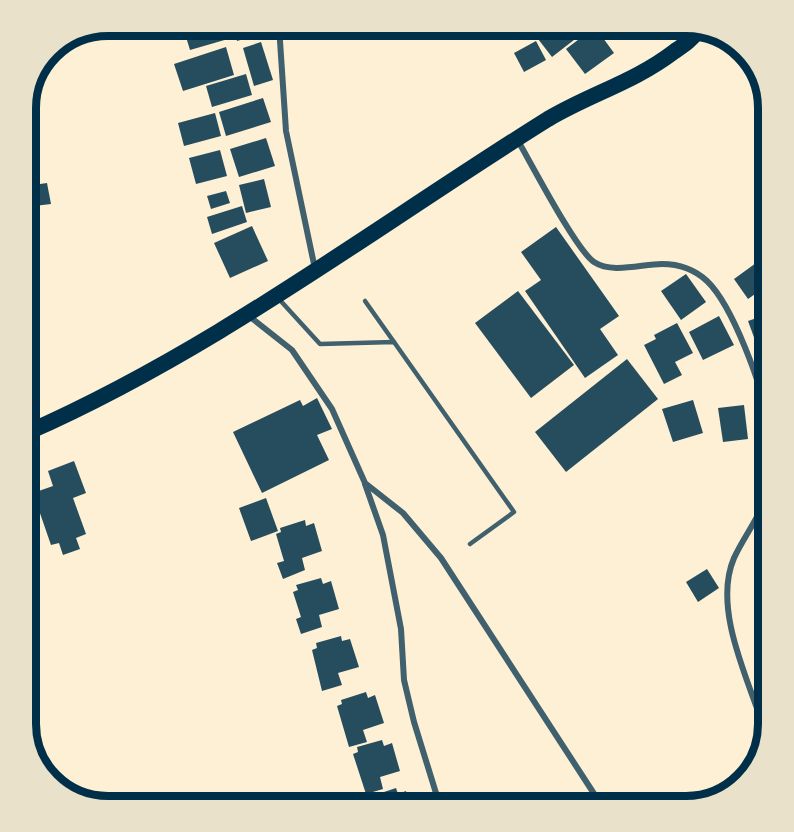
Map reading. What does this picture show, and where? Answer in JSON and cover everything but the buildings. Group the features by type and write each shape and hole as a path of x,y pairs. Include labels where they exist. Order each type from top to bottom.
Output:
{"highway":[{"path":"36,428 186,353 316,272 516,138 574,104 642,75 693,36"}],"street":[{"path":"280,36 286,131 316,272"},
{"path":"516,138 573,233 595,263 614,268 645,264 683,266 706,280 724,300 747,354 758,390"},
{"path":"249,315 292,350 333,409 364,483 383,535 401,629 404,680 437,796"},
{"path":"364,483 403,513 441,558 595,796"},
{"path":"758,517 734,559 726,587 729,622 758,710"}],"lane":[{"path":"277,297 320,344 394,342"},
{"path":"365,301 514,512 470,544"}]}
